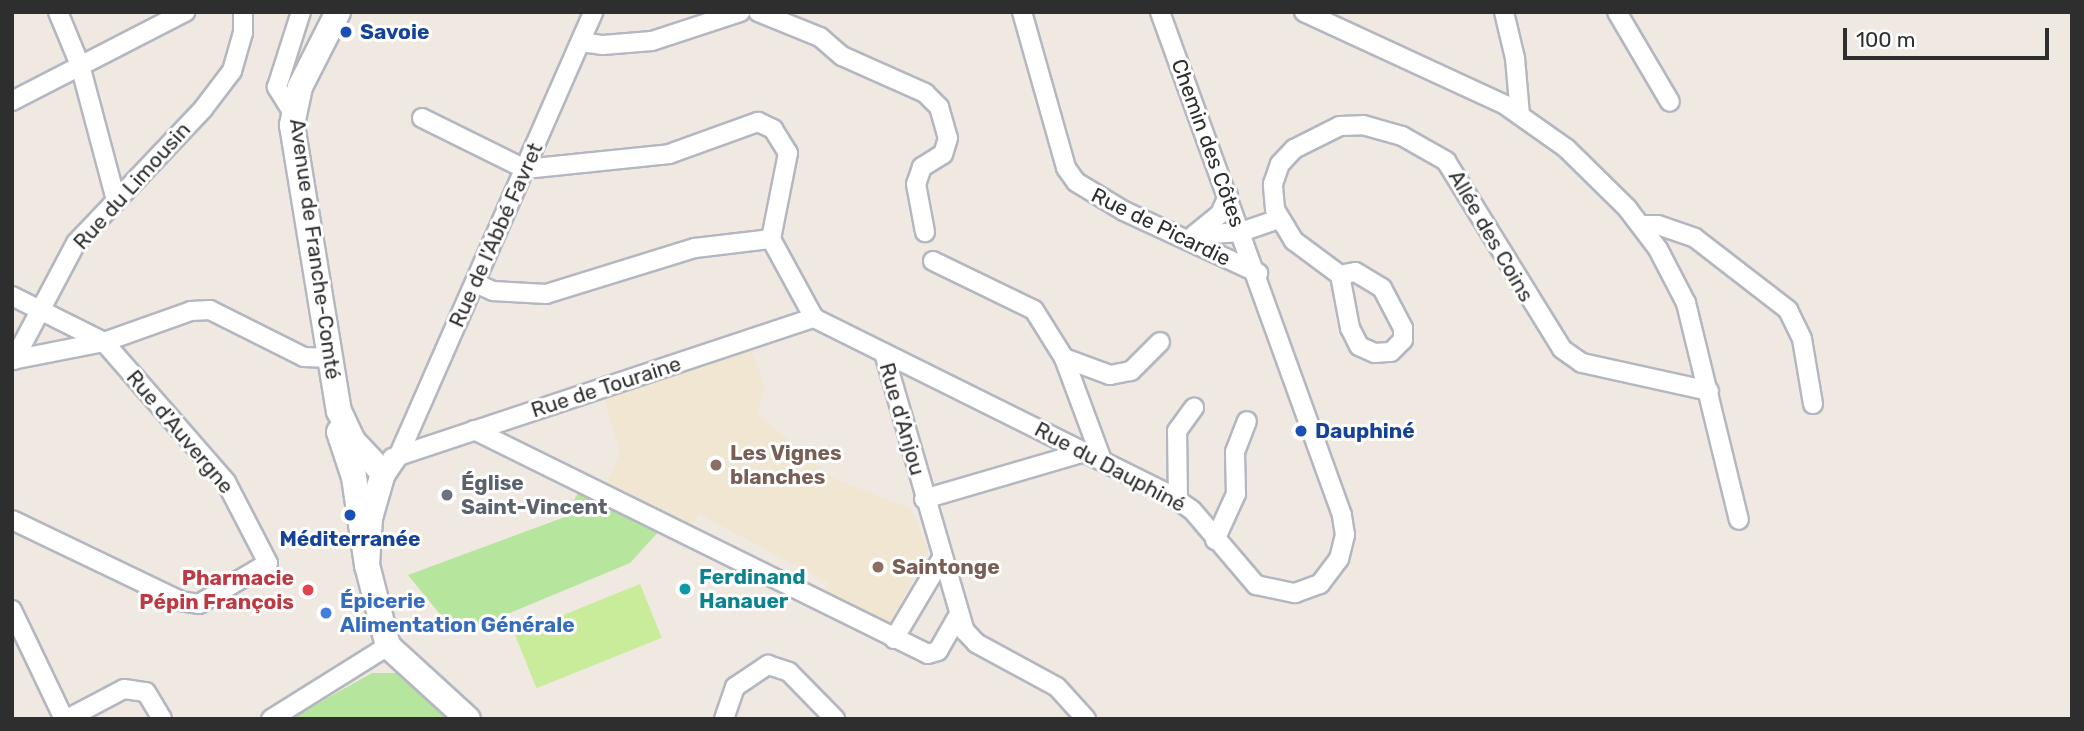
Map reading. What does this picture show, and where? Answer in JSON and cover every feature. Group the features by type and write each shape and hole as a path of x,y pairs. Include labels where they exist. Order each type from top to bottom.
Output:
{"street":[{"path":"58,12 80,65 116,200"},
{"path":"12,101 185,12"},
{"name":"Rue du Limousin","path":"13,360 76,243 203,109 232,71 243,33 243,12"},
{"path":"293,113 277,87 301,12"},
{"name":"Avenue de Franche-Comté","path":"338,12 300,87 293,113 340,411 340,438 354,477 367,565 388,646"},
{"name":"Rue de l'Abbé Favret","path":"384,467 475,283 593,12"},
{"path":"581,41 603,46 652,41 740,12"},
{"path":"758,12 820,37 842,56 925,93 939,107 948,138 943,153 922,167 916,184 925,232"},
{"name":"Rue de Picardie","path":"1022,12 1066,168 1087,192 1258,274"},
{"name":"Chemin des Côtes","path":"1160,12 1258,274"},
{"path":"1304,12 1434,69 1520,115 1566,148 1641,225 1686,303 1709,391 1724,470 1739,520"},
{"path":"1504,12 1515,58 1520,115"},
{"path":"1617,12 1670,102"},
{"path":"422,118 525,169 669,154 758,122 779,135 788,153 771,239 814,318"},
{"name":"Allée des Coins","path":"1279,219 1273,184 1280,164 1293,149 1340,126 1363,125 1402,136 1446,161 1459,177 1540,320 1562,349 1583,363 1709,391"},
{"path":"1196,235 1220,214 1227,196"},
{"path":"1223,257 1242,235 1279,219 1294,241 1340,275 1350,328 1359,346 1375,353 1391,352 1403,340 1403,328 1382,288 1354,272 1340,275"},
{"path":"1641,225 1658,225 1695,238 1788,310 1802,339 1813,404"},
{"name":"Rue de Picardie","path":"1173,234 1242,235"},
{"path":"475,283 493,290 546,294 695,248 771,239"},
{"path":"933,261 1034,310 1064,358 1102,460"},
{"name":"Rue du Dauphiné","path":"884,354 1178,500 1192,510 1256,585 1295,593 1320,583 1339,559 1345,535 1342,515 1258,274"},
{"path":"12,296 104,342"},
{"path":"13,360 104,342 191,311 210,310 304,357 331,358"},
{"name":"Rue d'Anjou","path":"814,318 884,354 959,614"},
{"name":"Rue de Touraine","path":"384,467 474,430 814,318"},
{"name":"Rue d'Auvergne","path":"12,520 181,601 199,604 268,563 226,482 104,342"},
{"path":"1064,358 1110,375 1131,371 1160,342"},
{"path":"1178,500 1177,431 1194,408"},
{"name":"Avenue de Franche-Comté","path":"340,411 353,440 384,467 370,518 367,565"},
{"path":"1215,540 1236,494 1235,452 1247,421"},
{"path":"474,430 928,654 938,651 959,614"},
{"path":"925,499 1085,452"},
{"path":"354,477 358,464 384,467"},
{"path":"894,639 942,558"},
{"path":"12,610 65,719 124,689 146,692 162,719"},
{"path":"959,614 976,643 1057,687 1086,719"},
{"path":"271,719 388,646 468,719"},
{"path":"724,719 735,687 768,665 789,672 835,719"}],"shaded area":[{"name":"Les Vignes blanches","path":"750,348 765,386 757,413 833,478 911,509 928,550 889,626 825,592 829,583 699,514 688,531 604,488 620,453 604,397"}],"green space":[{"path":"580,489 660,530 630,563 457,635 408,575 565,517"},
{"path":"640,584 662,638 537,688 515,635"},
{"path":"372,673 399,673 450,719 290,719"}],"place":[{"name":"Savoie","path":"346,32"},
{"name":"Dauphiné","path":"1301,431"},
{"name":"Les Vignes blanches","path":"716,465"},
{"name":"Église Saint-Vincent","path":"447,495"},
{"name":"Méditerranée","path":"350,515"},
{"name":"Saintonge","path":"878,567"},
{"name":"Ferdinand Hanauer","path":"685,589"},
{"name":"Pharmacie Pépin François","path":"308,590"},
{"name":"Épicerie Alimentation Générale","path":"326,613"}]}
